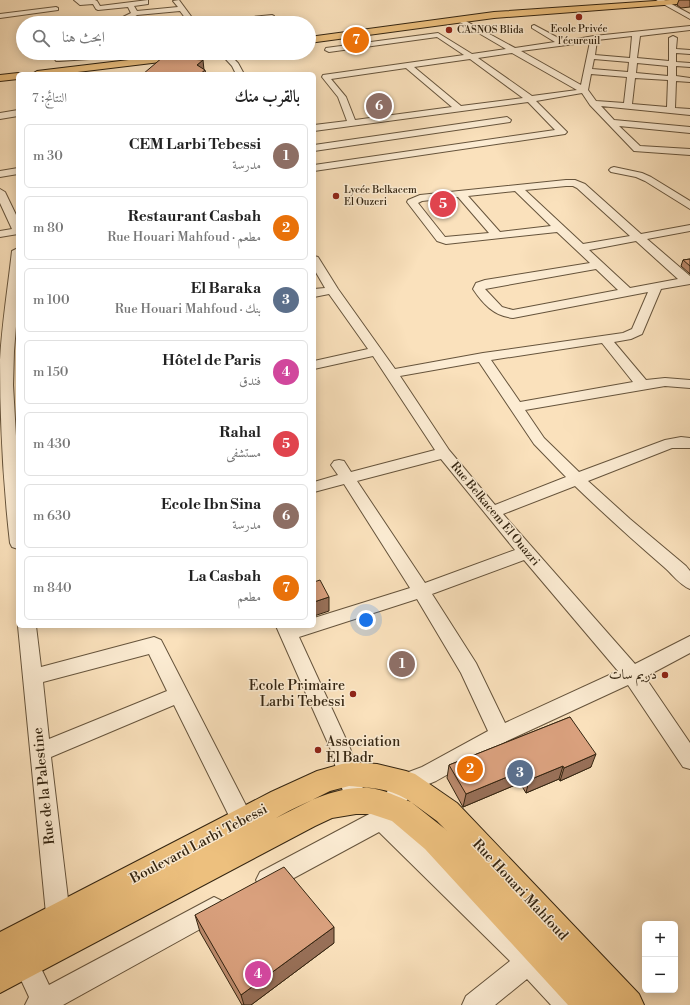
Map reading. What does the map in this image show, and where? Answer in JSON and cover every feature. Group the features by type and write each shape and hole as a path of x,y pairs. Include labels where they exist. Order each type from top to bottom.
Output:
{"main road":[{"path":"316,39 520,13 662,1 690,1"},
{"path":"53,72 146,60"},
{"path":"0,78 16,76"},
{"name":"Boulevard Larbi Tebessi","path":"13,951 62,946 305,817 330,806 352,787 377,776 406,783"},
{"name":"Boulevard Larbi Tebessi","path":"0,977 13,951 58,918 243,821 326,780 352,787 385,813"},
{"name":"Rue Houari Mahfoud","path":"406,783 447,812 544,950 628,1005"},
{"name":"Rue Houari Mahfoud","path":"385,813 401,811 435,839 544,950 590,1005"}],"street":[{"path":"77,0 80,3 95,2 98,8 146,3 145,0"},
{"path":"175,0 188,16"},
{"path":"662,1 690,17"},
{"path":"130,5 135,13"},
{"path":"0,16 56,9"},
{"path":"131,16 135,13 182,9"},
{"path":"460,20 516,50 584,90 593,103 637,149 690,152"},
{"path":"534,27 562,43"},
{"path":"352,123 342,97 326,77 472,57 594,38 690,28"},
{"path":"316,166 327,152 397,146 461,146 562,132 530,99 472,57 438,35 329,50"},
{"path":"633,35 676,38 673,64 672,110"},
{"path":"628,106 634,60 633,35"},
{"path":"584,90 594,38"},
{"path":"674,51 690,52"},
{"path":"590,57 690,65"},
{"path":"230,60 239,72"},
{"path":"408,66 460,109"},
{"path":"588,71 690,80"},
{"path":"316,128 460,109 584,90"},
{"path":"593,103 690,112"},
{"path":"0,116 16,114"},
{"path":"422,114 461,146"},
{"path":"371,120 397,146"},
{"path":"327,152 397,146 441,129 507,120"},
{"path":"611,122 690,130"},
{"path":"614,170 640,175 690,206"},
{"path":"0,174 16,171"},
{"path":"560,228 453,241 443,240 412,202 420,198 517,188 566,183 578,185 688,281"},
{"path":"517,188 627,292"},
{"path":"461,194 497,235"},
{"path":"1,197 16,226"},
{"path":"582,248 690,228"},
{"path":"0,234 16,230"},
{"name":"Rue Belkacem El Ouazri","path":"316,262 332,290 376,351 444,453 492,512 632,674 690,760"},
{"path":"599,264 485,284 480,286 479,289 499,312 509,314 688,281"},
{"path":"16,268 3,385 8,421 8,457 16,525"},
{"path":"390,374 483,357 626,336 637,331 656,287"},
{"path":"316,293 332,290"},
{"path":"606,340 642,385"},
{"path":"316,365 376,351"},
{"path":"483,357 538,441 624,523 680,570 690,582"},
{"path":"515,406 665,382 690,384"},
{"path":"492,512 576,478 670,443 690,443"},
{"path":"316,486 344,471 444,453"},
{"path":"344,471 469,669 500,734"},
{"path":"316,624 421,591 527,552"},
{"name":"Rue de la Palestine","path":"30,628 40,752 62,946"},
{"path":"298,628 286,630 340,748 352,787"},
{"path":"13,951 43,1004 385,813 406,783 429,774 500,734 632,674 690,644"},
{"path":"33,677 154,646 243,821"},
{"path":"40,752 178,695"},
{"path":"475,1005 544,950 568,1005"}],"building":[{"path":"159,60 203,60 197,65 205,70 202,72 145,72"},
{"path":"690,259 690,266 683,260"},
{"path":"320,580 329,597 316,601 316,581"},
{"path":"570,717 596,754 564,768 563,766 529,780 524,770 466,794 449,765"},
{"path":"284,867 334,927 241,995 195,915"}],"place":[{"name":"Ecole Privée l'écureuil","path":"579,17"},
{"name":"CASNOS Blida","path":"449,30"},
{"name":"La Casbah","path":"356,40"},
{"name":"Ecole Ibn Sina","path":"379,106"},
{"name":"Lycée Belkacem El Ouzeri","path":"336,196"},
{"name":"Rahal","path":"443,204"},
{"name":"CEM Larbi Tebessi","path":"402,664"},
{"name":"دريم سات","path":"665,675"},
{"name":"Ecole Primaire Larbi Tebessi","path":"353,694"},
{"name":"Association El Badr","path":"318,750"},
{"name":"Restaurant Casbah","path":"470,769"},
{"name":"El Baraka","path":"520,773"},
{"name":"Hôtel de Paris","path":"258,974"}]}
